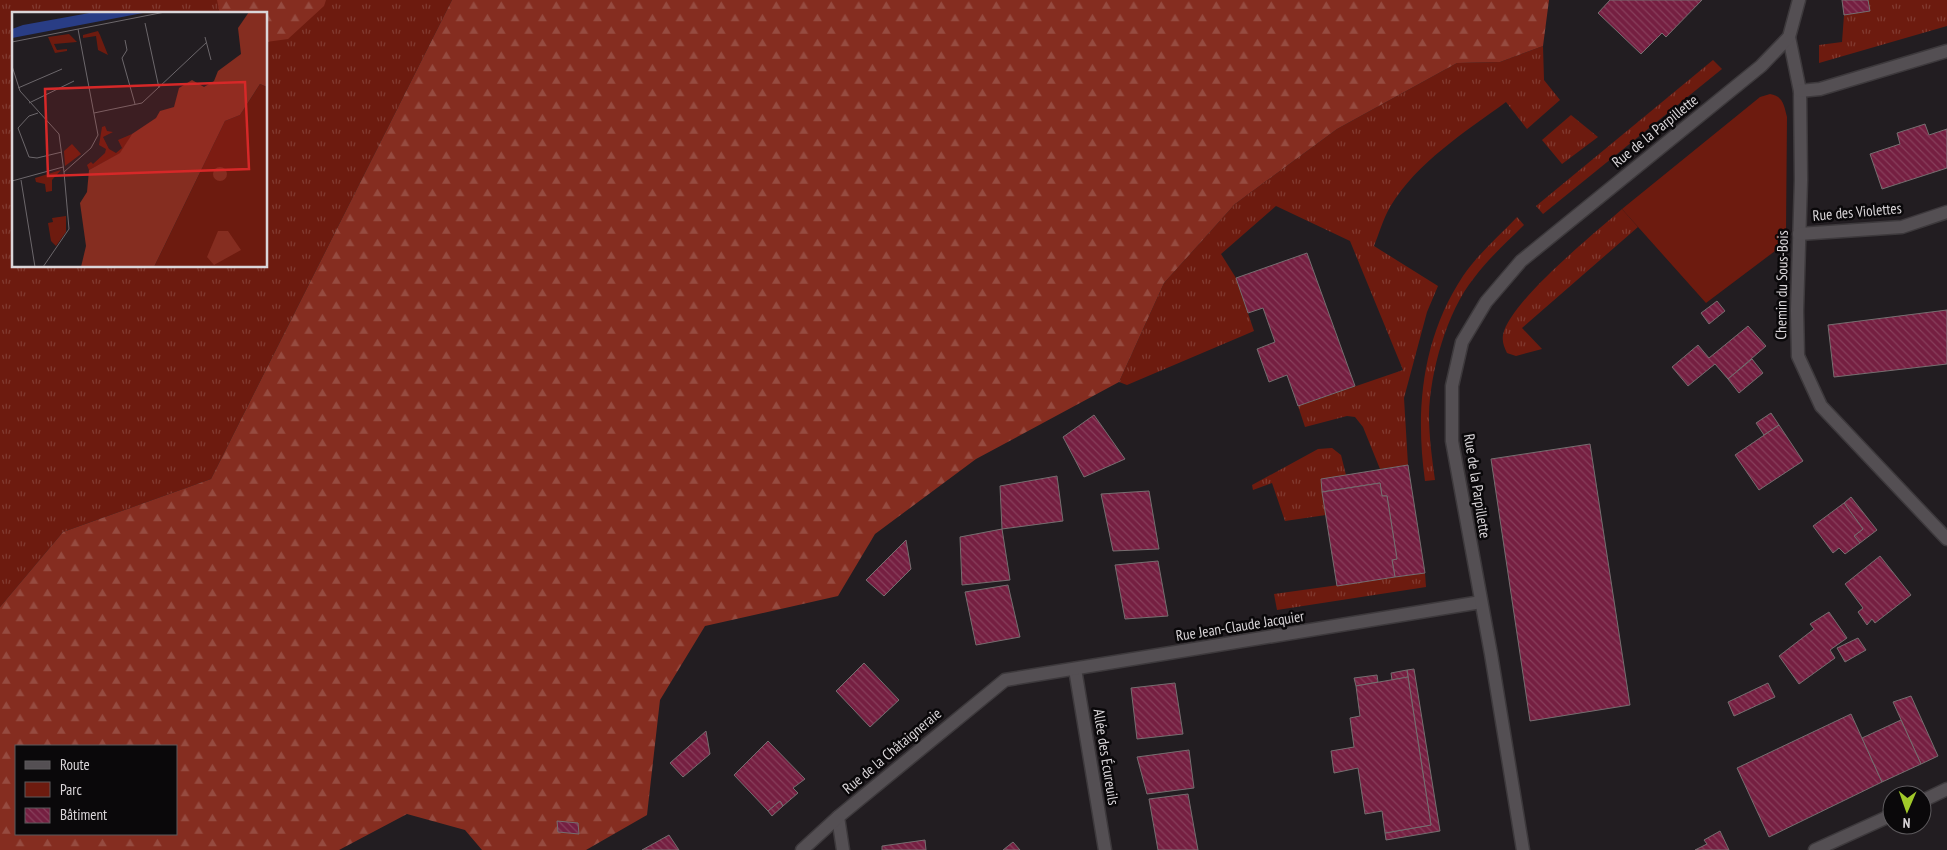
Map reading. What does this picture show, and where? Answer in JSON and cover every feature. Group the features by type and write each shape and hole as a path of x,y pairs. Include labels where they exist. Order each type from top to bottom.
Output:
{"street":[{"path":"1789,37 1798,0"},
{"name":"Chemin du Sous-Bois","path":"1789,37 1800,91 1799,234 1796,311 1798,356 1821,406 1947,539"},
{"name":"Rue de la Parpillette","path":"1523,850 1452,441 1452,386 1462,342 1486,302 1521,262 1761,66 1789,37"},
{"path":"1800,91 1820,89 1947,51"},
{"name":"Rue des Violettes","path":"1799,234 1902,227 1947,212"},
{"name":"Rue Jean-Claude Jacquier","path":"1005,680 1481,602"},
{"name":"Allée des Écureuils","path":"1075,670 1105,850"},
{"name":"Rue de la Châtaigneraie","path":"802,850 838,817 1005,680"},
{"path":"1932,796 1947,789"},
{"path":"838,817 843,850"},
{"path":"1816,850 1882,819"}],"green space":[{"path":"0,0 452,0 211,479 63,532 0,607"},
{"path":"217,0 326,0 324,6 288,39 268,42 268,12 220,12"},
{"path":"452,0 1549,0 1543,46 1500,62 1457,63 1337,129 1235,204 1164,283 1119,382 976,459 875,534 838,596 705,626 660,700 647,815 586,850 482,850 465,830 407,814 339,850 0,850 0,607 63,532 211,479"},
{"path":"1868,0 1947,0 1947,26 1819,63 1819,45 1842,42 1844,15 1870,11"},
{"path":"1543,46 1544,80 1560,100 1527,129 1506,102 1458,137 1428,162 1401,191 1383,221 1374,246 1438,286 1427,312 1404,398 1408,465 1380,469 1363,427 1355,417 1347,416 1305,427 1298,406 1403,370 1350,241 1276,206 1221,254 1236,278 1254,331 1127,385 1119,382 1164,283 1235,204 1337,129 1457,63 1500,62"},
{"path":"1713,60 1722,69 1543,214 1536,206"},
{"path":"1770,94 1780,99 1784,105 1787,117 1786,231 1783,245 1706,303 1622,209 1760,97"},
{"path":"1571,115 1598,137 1562,164 1542,140"},
{"path":"1622,209 1638,227 1522,328 1542,349 1516,356 1507,353 1503,335 1509,321 1521,304 1574,251"},
{"path":"1517,217 1524,225 1485,264 1474,278 1464,292 1448,325 1437,361 1430,398 1430,439 1435,480 1425,481 1421,428 1422,401 1430,349 1438,324 1463,276 1482,253"},
{"path":"1332,448 1341,455 1346,475 1321,479 1326,515 1285,521 1272,483 1253,490 1252,485 1318,449"},
{"path":"1425,573 1426,587 1277,610 1274,594"}],"building":[{"path":"1610,0 1702,0 1666,37 1662,33 1641,54 1598,13"},
{"path":"1842,0 1868,0 1870,11 1844,15"},
{"path":"1925,124 1929,135 1947,129 1947,168 1882,189 1870,154 1900,144 1897,133"},
{"path":"1307,253 1355,386 1298,406 1287,375 1269,382 1257,349 1275,342 1263,308 1248,313 1236,278"},
{"path":"1717,301 1725,311 1709,324 1701,313"},
{"path":"1947,310 1947,364 1834,377 1828,325"},
{"path":"1748,326 1766,346 1728,379 1715,364 1688,386 1672,367 1698,345 1709,358"},
{"path":"1752,359 1763,373 1739,393 1728,379"},
{"path":"1771,413 1779,425 1764,435 1756,423"},
{"path":"1094,415 1125,459 1084,477 1063,437"},
{"path":"1779,425 1803,461 1759,490 1735,455"},
{"path":"1590,444 1630,705 1530,721 1491,459"},
{"path":"1408,465 1425,573 1395,577 1392,560 1397,559 1387,496 1382,496 1380,483 1322,492 1321,479"},
{"path":"1057,476 1063,521 1002,529 1000,486"},
{"path":"1380,483 1382,496 1387,496 1397,559 1392,560 1395,577 1337,586 1322,492"},
{"path":"1149,491 1159,549 1113,551 1101,494"},
{"path":"1851,497 1877,530 1860,543 1854,536 1863,529 1844,503"},
{"path":"1844,503 1863,529 1854,536 1860,543 1845,554 1839,548 1833,553 1813,526"},
{"path":"1002,529 1010,580 962,585 960,537"},
{"path":"906,540 911,569 884,596 866,580"},
{"path":"1880,556 1911,595 1875,623 1872,619 1867,625 1858,612 1863,608 1845,584"},
{"path":"1158,561 1168,616 1125,619 1115,565"},
{"path":"1008,585 1020,637 976,645 965,592"},
{"path":"1829,612 1847,638 1830,650 1835,658 1799,684 1779,656 1814,629 1810,624"},
{"path":"1858,638 1866,650 1845,662 1837,648"},
{"path":"864,663 899,700 870,727 836,691"},
{"path":"1414,669 1440,831 1386,840 1385,833 1431,825 1407,670"},
{"path":"1407,670 1408,677 1392,680 1391,673"},
{"path":"1377,675 1378,682 1356,686 1354,678"},
{"path":"1408,677 1431,825 1385,833 1382,811 1365,814 1358,768 1334,773 1331,751 1354,747 1350,718 1360,716 1356,686"},
{"path":"1175,683 1183,734 1137,739 1131,688"},
{"path":"1768,683 1775,697 1734,716 1728,702"},
{"path":"1911,696 1938,756 1921,764 1893,702"},
{"path":"1851,714 1882,782 1769,837 1737,768"},
{"path":"1901,720 1921,764 1882,782 1862,738"},
{"path":"706,731 710,754 683,777 670,763"},
{"path":"768,741 805,779 793,788 798,793 783,806 780,801 768,811 734,775"},
{"path":"1189,750 1194,788 1147,794 1137,757"},
{"path":"1188,794 1198,850 1158,850 1149,799"},
{"path":"780,801 783,806 772,816 768,811"},
{"path":"557,821 578,823 579,834 558,832"},
{"path":"1720,831 1729,850 1695,850 1707,844 1704,840"},
{"path":"669,835 679,850 642,850"},
{"path":"925,840 926,850 882,850 882,846"},
{"path":"1013,842 1020,850 1003,850"}]}
